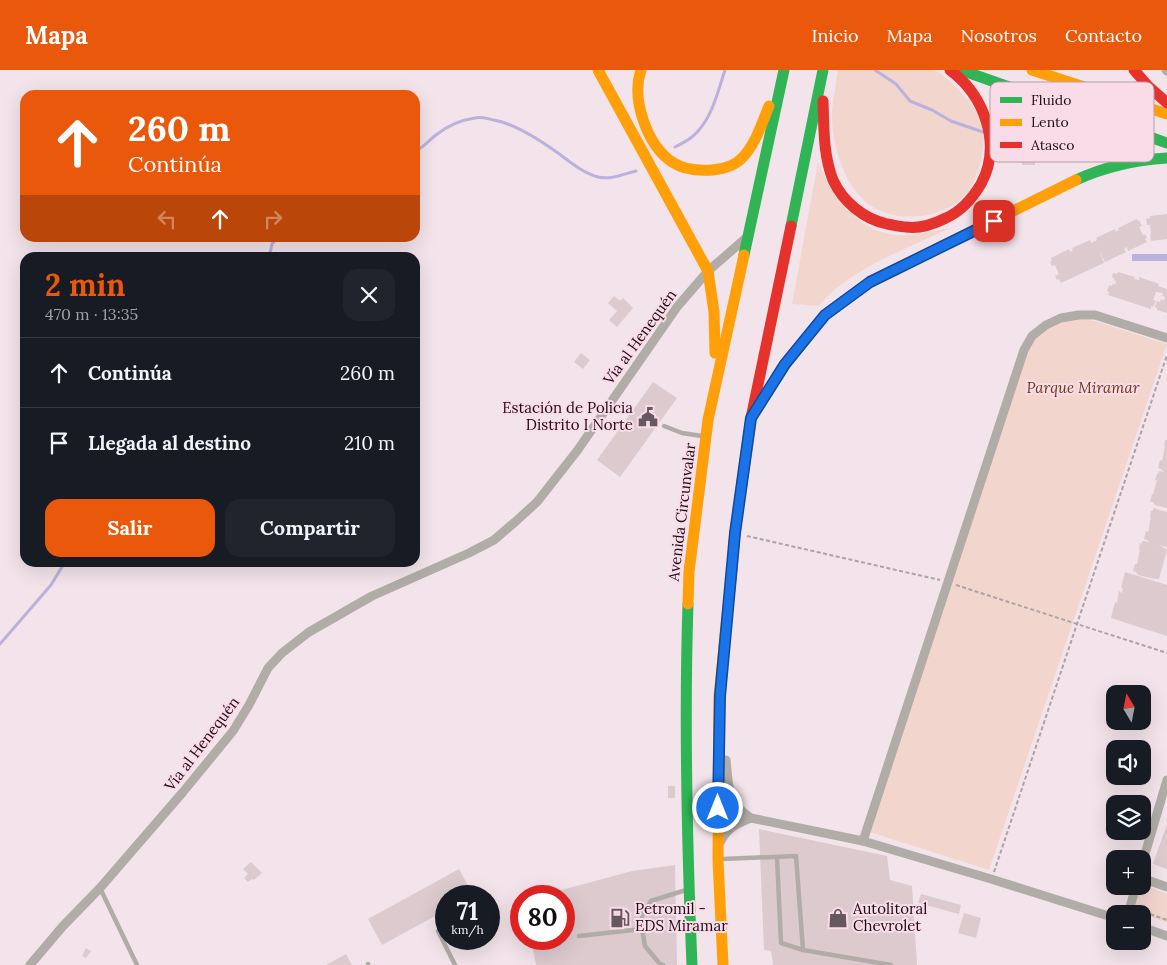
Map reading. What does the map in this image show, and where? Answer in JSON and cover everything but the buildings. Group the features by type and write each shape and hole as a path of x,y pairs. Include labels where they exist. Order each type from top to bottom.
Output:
{"main road":[{"path":"598,70 708,271 713,294 716,325 708,420"},
{"path":"641,70 638,91 640,107 652,141 671,161 683,167 699,171 724,168 737,162 744,156 758,132 784,72"},
{"path":"950,70 966,83 980,102 990,132"},
{"path":"961,70 995,82"},
{"path":"1032,70 1069,82"},
{"path":"1134,70 1144,82"},
{"name":"Avenida Circunvalar","path":"692,965 686,664 689,572 708,420 784,72"},
{"path":"822,73 824,136 833,180 847,200 861,213 893,226 913,228 939,223 961,210 972,199 982,184 990,162"},
{"path":"723,965 718,860 719,714 735,533 751,418 822,73"},
{"path":"1154,91 1167,103"},
{"path":"1154,110 1167,114"},
{"path":"1154,138 1167,143"},
{"path":"1154,160 1167,158"},
{"path":"751,418 785,364 825,315 870,282 1083,177 1135,162"}],"street":[{"name":"Vía al Henequén","path":"30,965 183,792 232,731 249,706 268,668 282,653 309,632 372,596 469,553 494,540 516,522 537,502 577,451 677,307 708,271 748,236"},
{"path":"863,841 1024,350 1032,336 1046,325 1061,318 1079,314 1095,315 1167,338"},
{"path":"719,714 729,790 739,808 751,818 863,841 1106,915"},
{"path":"1146,850 1167,780"},
{"path":"718,846 725,833 732,827 751,818"},
{"path":"1151,881 1167,887"},
{"path":"1151,930 1167,936"}],"lane":[{"path":"664,426 682,433 706,437"},
{"path":"718,860 796,856 803,950"},
{"path":"778,857 781,943 803,950 891,965"},
{"path":"100,888 137,965"},
{"path":"663,965 645,946 642,914 652,901 689,889"},
{"path":"579,936 642,929"},
{"path":"448,950 455,965"}],"path":[{"path":"991,879 1167,355"},
{"path":"1151,916 1167,920"}],"green space":[{"path":"838,70 933,70 938,72 961,92 971,104 980,120 983,139 980,164 976,175 971,186 961,199 940,211 916,217 891,214 879,210 863,200 845,173 834,138 832,111"},
{"path":"818,162 839,199 848,210 869,227 896,235 917,234 950,228 862,270 831,293 819,306 792,304"},
{"name":"Parque Miramar","path":"1080,319 1095,321 1167,344 989,870 870,832 1026,352 1037,338 1049,328"},
{"path":"1151,888 1167,894 1167,923 1151,917 1151,905 1134,905 1137,895 1151,895"}],"shaded area":[{"path":"1132,254 1167,254 1167,261 1132,261"}],"waterway":[{"path":"675,147 692,137 704,123 713,106 725,70"},
{"path":"875,70 896,84 910,101 932,110 951,121 983,132"},
{"path":"420,148 449,126 465,120 482,117 502,122 528,133 577,167 592,175 608,178 636,171"},
{"path":"270,252 274,242"},
{"path":"0,644 51,585 62,567"}],"traffic: fast":[{"path":"744,255 784,70"},
{"path":"791,226 823,70"},
{"path":"961,70 995,82"},
{"path":"1154,138 1167,143"},
{"path":"1154,159 1167,158"},
{"path":"1076,180 1098,171 1134,162"},
{"path":"757,409 785,365 825,315 870,282 904,265"},
{"path":"688,604 686,694 692,965"}],"traffic: slow":[{"path":"598,70 708,271 714,312 715,353"},
{"path":"641,70 638,94 643,120 655,145 663,154 672,162 686,168 716,169 729,166 740,160 755,139 769,106"},
{"path":"1032,70 1069,82"},
{"path":"1154,110 1167,114"},
{"path":"904,265 1076,180"},
{"path":"688,604 689,572 708,420 744,255"},
{"path":"723,965 718,860 719,696 731,578"}],"traffic: jam":[{"path":"823,101 827,161 833,180 842,195 862,214 878,222 904,227 927,226 952,215 970,200 981,184 987,169 990,153 990,138 981,107 973,93 950,70"},
{"path":"1134,70 1144,82"},
{"path":"1154,91 1167,103"},
{"path":"731,578 735,533 751,418 791,226"}],"place":[{"name":"Estación de Policia Distrito I Norte","path":"648,417"},
{"name":"Petromil - EDS Miramar","path":"620,918"},
{"name":"Autolitoral Chevrolet","path":"838,918"}],"route":[{"path":"718,808 720,696 735,533 751,418 785,364 825,315 870,282 994,221"}]}
